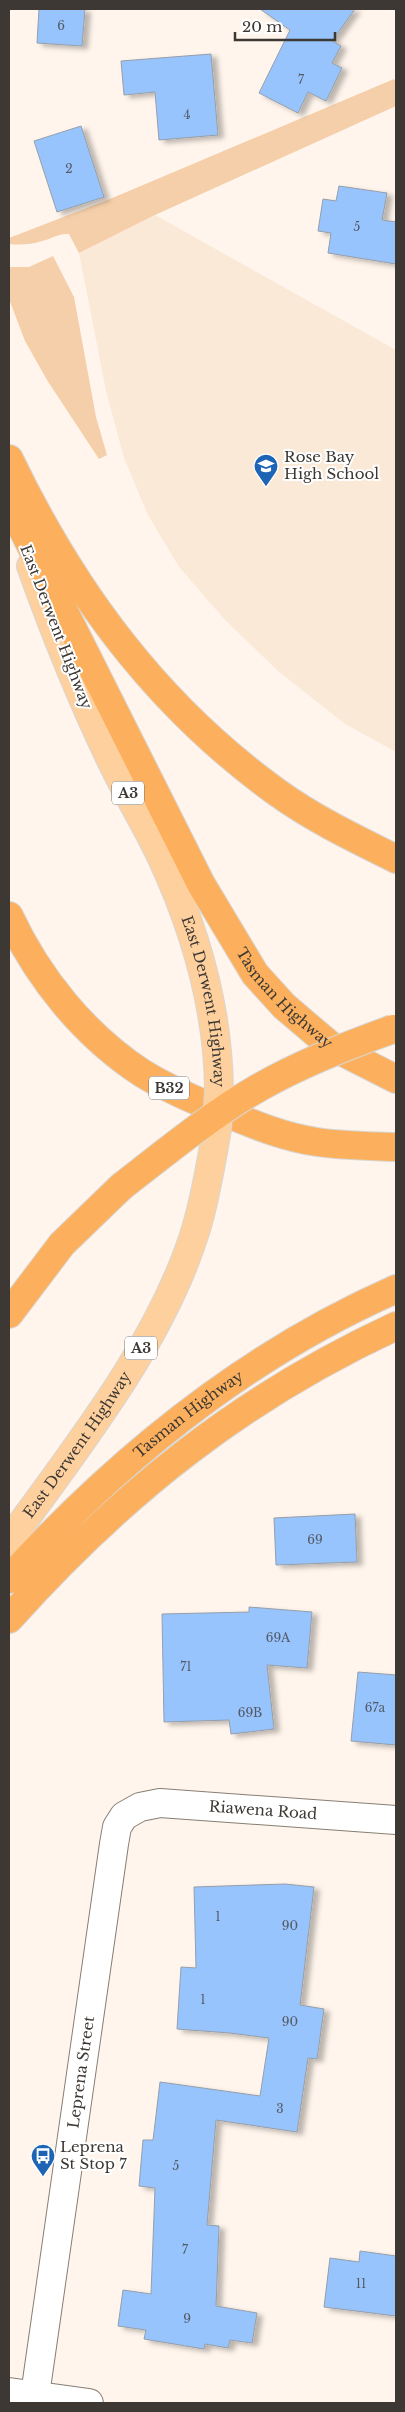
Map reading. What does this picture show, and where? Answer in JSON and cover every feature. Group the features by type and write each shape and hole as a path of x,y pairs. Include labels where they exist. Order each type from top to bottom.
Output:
{"highway":[{"path":"9,458 50,537 85,594 118,640 180,712 225,753 279,794 341,831 396,860"},
{"name":"Tasman Highway","path":"9,503 201,884 234,942 255,974 284,1006 331,1046 396,1079"},
{"name":"B32","path":"9,916 29,955 76,1017 142,1072 182,1095 269,1131 317,1142 396,1147"},
{"name":"Tasman Highway","path":"9,1314 62,1244 121,1187 208,1121 260,1087 313,1060 395,1029"},
{"name":"Tasman Highway","path":"9,1579 100,1486 145,1445 186,1412 248,1370 316,1328 396,1289"},
{"name":"Tasman Highway","path":"9,1619 83,1540 118,1508 196,1444 303,1374 341,1352 396,1326"}],"main road":[{"name":"East Derwent Highway","path":"9,503 66,661 109,755 160,855 196,945 215,1025 219,1089 217,1129 208,1184 196,1230 177,1277 149,1334 70,1457 9,1541"}],"street":[{"name":"Riawena Road","path":"130,1812 149,1805 178,1803 396,1820"},
{"name":"Leprena Street","path":"22,2393 114,1844 119,1823 130,1812"},
{"path":"22,2393 89,2403"}],"shaded area":[{"path":"394,79 396,84 396,106 155,215 79,253 69,234 21,245 9,244 9,238 110,199"},
{"name":"Rose Bay High School","path":"155,215 396,350 396,752 345,724 278,671 225,620 179,567 148,515 124,458 106,391 79,253"},
{"path":"53,256 74,297 96,417 107,455 99,459 47,380 25,341 9,299 9,267 29,267"}],"building":[{"path":"39,9 85,9 82,46 37,43"},
{"path":"260,9 355,9 332,41 341,46 332,63 342,68 326,101 308,92 298,113 259,93 290,30"},
{"path":"211,54 218,135 159,140 155,92 124,95 121,61"},
{"path":"81,126 104,197 57,212 34,141"},
{"path":"339,186 387,193 382,220 396,222 396,264 328,253 331,233 318,231 323,199 336,201"},
{"path":"355,1514 357,1562 276,1565 274,1518"},
{"path":"249,1607 312,1612 307,1668 267,1665 274,1729 231,1734 229,1720 164,1722 162,1614 249,1612"},
{"path":"358,1672 396,1675 396,1745 351,1741"},
{"path":"285,1884 314,1887 300,2005 324,2009 317,2059 308,2058 297,2132 216,2120 207,2225 219,2226 216,2306 257,2313 252,2343 230,2340 228,2348 205,2344 204,2349 144,2339 146,2330 118,2326 123,2290 151,2294 155,2188 139,2186 143,2140 153,2140 160,2082 260,2096 269,2038 177,2029 181,1967 196,1968 194,1887"},
{"path":"360,2251 396,2256 396,2316 324,2307 330,2258 359,2262"}],"place":[{"name":"Rose Bay High School","path":"266,487"},
{"name":"Leprena St Stop 7","path":"43,2177"}]}
